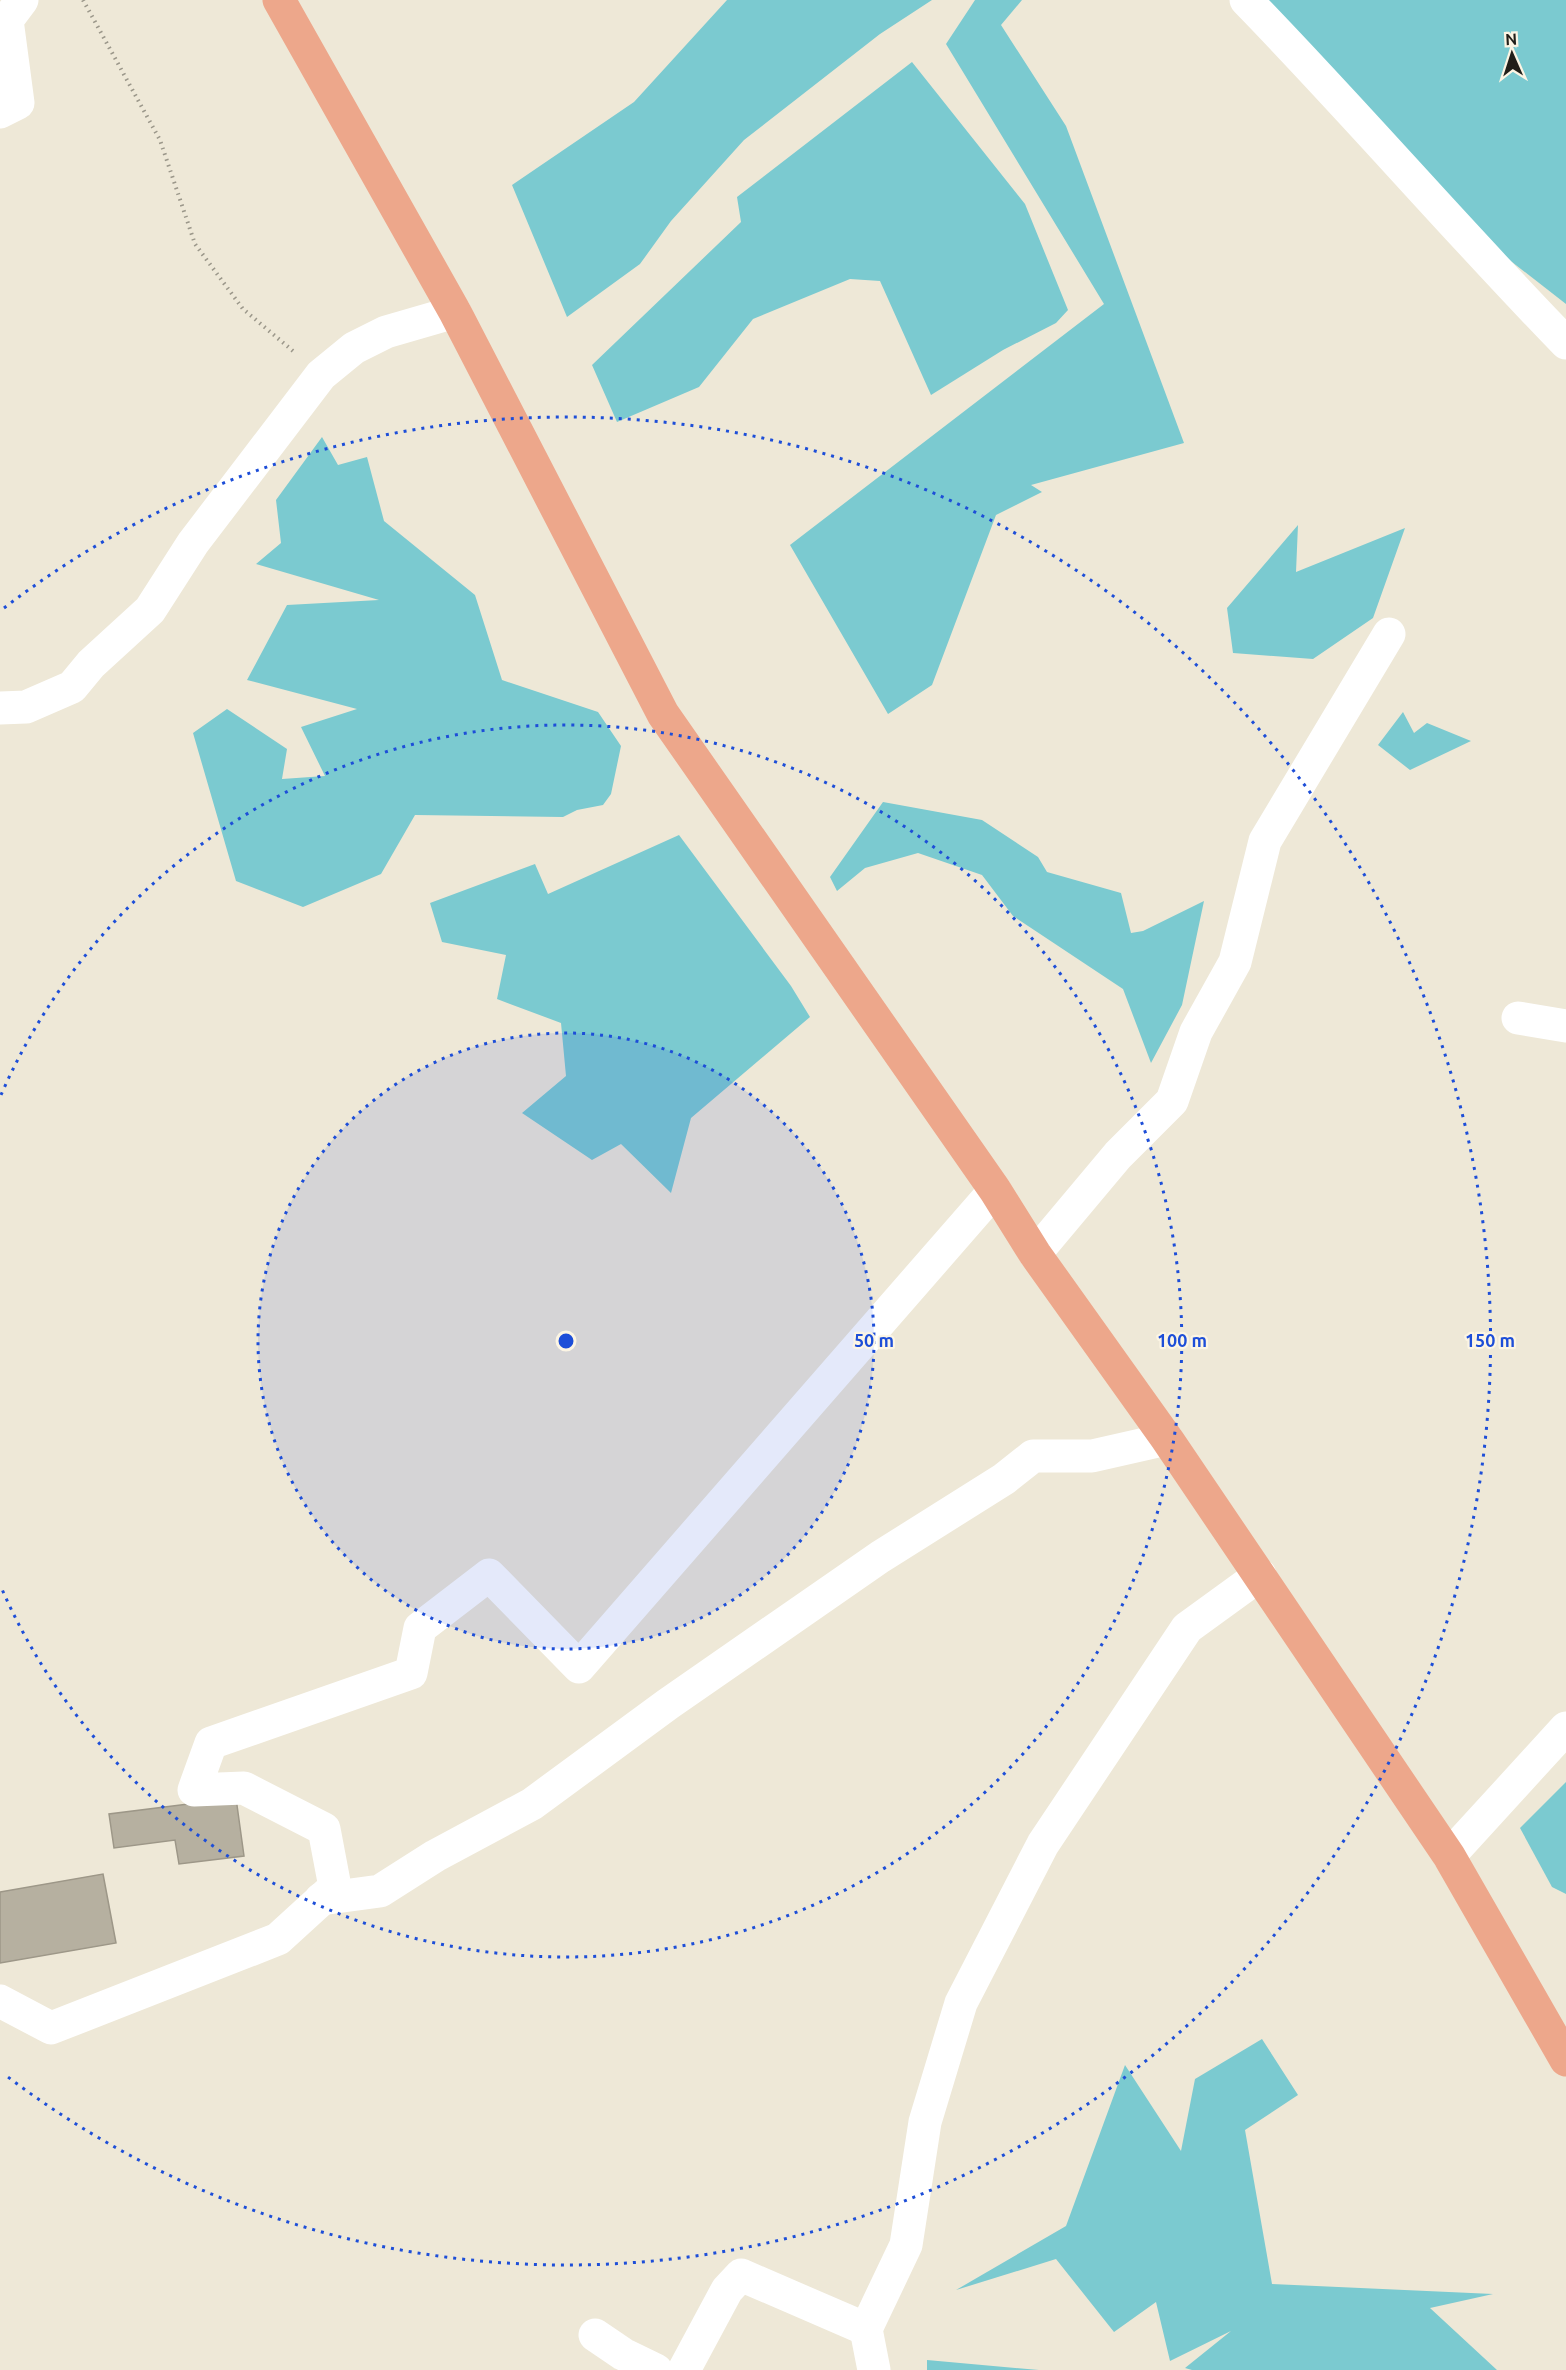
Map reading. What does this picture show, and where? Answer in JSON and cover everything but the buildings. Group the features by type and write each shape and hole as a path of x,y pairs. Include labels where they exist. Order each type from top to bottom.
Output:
{"main road":[{"path":"279,0 454,312 663,714 995,1190 1035,1254 1167,1439 1449,1856 1566,2060"}],"street":[{"path":"0,112 18,103 7,20 22,0"},
{"path":"1246,0 1309,65 1470,244 1566,343"},
{"path":"0,708 26,707 72,687 92,664 150,610 193,543 321,375 354,348 386,332 454,312"},
{"path":"1035,1254 1118,1155 1172,1101 1196,1032 1235,962 1265,841 1389,634"},
{"path":"1518,1018 1566,1026"},
{"path":"0,2001 51,2028 278,1939 335,1887 324,1829 244,1788 194,1790 211,1743 411,1674 420,1628 489,1575 579,1667 995,1190"},
{"path":"321,1899 380,1891 435,1857 532,1804 706,1678 880,1557 1004,1479 1033,1456 1092,1456 1167,1439"},
{"path":"874,2370 866,2329 906,2245 925,2122 961,2003 1043,1844 1187,1628 1260,1575"},
{"path":"1449,1856 1566,1728"},
{"path":"684,2370 727,2290 741,2275 866,2329"},
{"path":"595,2335 623,2354 656,2370"}],"path":[{"path":"83,0 160,140 195,244 243,309 321,375"}],"water":[{"path":"727,0 932,0 880,34 744,140 671,221 640,264 567,317 512,185 634,102"},
{"path":"975,0 1022,0 1001,25 1066,126 1184,443 1031,485 1042,492 996,515 932,685 888,714 790,545 1104,304 946,44"},
{"path":"1259,0 1566,0 1566,304 1503,255"},
{"path":"912,62 1025,204 1068,310 1056,323 1003,350 931,395 880,281 850,279 753,319 699,387 617,422 592,365 741,222 737,197"},
{"path":"322,437 338,465 367,457 384,521 475,595 502,680 598,712 621,746 611,794 603,805 577,810 563,817 415,815 381,874 303,907 236,881 193,733 227,709 287,749 282,779 325,776 301,727 357,709 247,680 287,605 379,600 256,564 281,543 276,500"},
{"path":"1298,525 1296,572 1405,528 1373,618 1313,659 1233,653 1227,608"},
{"path":"1403,712 1414,733 1427,723 1471,741 1410,770 1378,745"},
{"path":"883,802 982,820 1038,857 1047,872 1121,893 1131,933 1143,931 1204,901 1182,1005 1151,1063 1123,989 1013,916 982,875 918,853 865,868 837,891 830,877"},
{"path":"679,835 791,986 810,1017 691,1118 671,1193 621,1144 592,1160 522,1113 566,1076 561,1023 497,999 506,955 442,942 430,903 535,864 548,894"},
{"path":"1566,1782 1566,1894 1552,1887 1520,1828"},
{"path":"1262,2039 1298,2095 1245,2130 1272,2284 1493,2294 1430,2308 1497,2370 1192,2370 1185,2368 1231,2331 1170,2361 1156,2302 1114,2332 1056,2259 956,2290 1066,2226 1125,2065 1181,2151 1195,2079"},
{"path":"927,2360 1039,2370 927,2370"}]}
